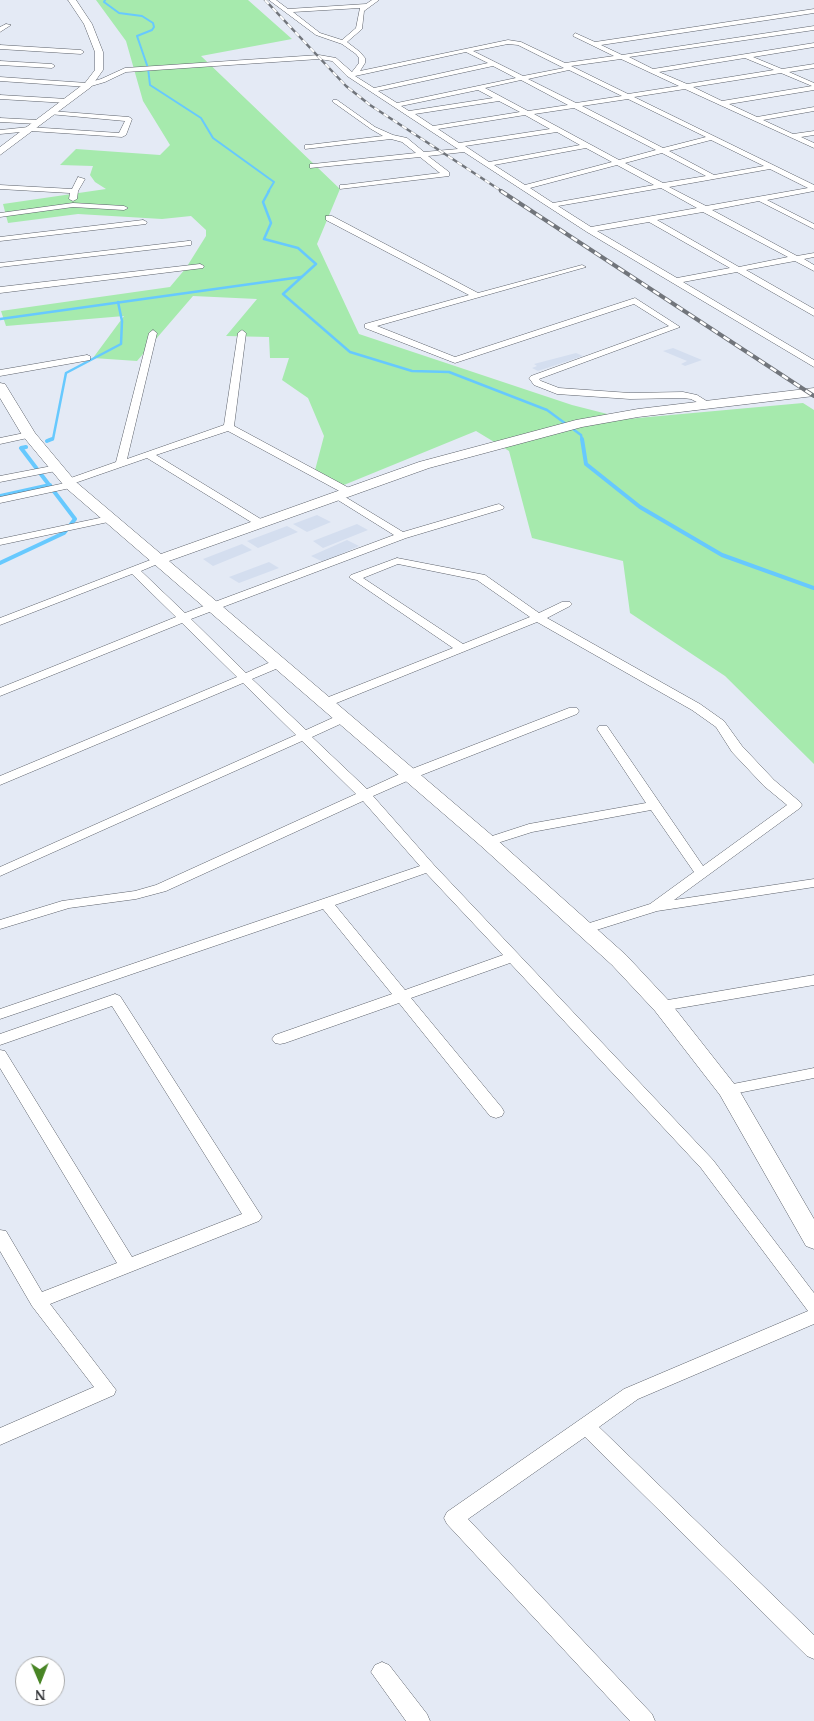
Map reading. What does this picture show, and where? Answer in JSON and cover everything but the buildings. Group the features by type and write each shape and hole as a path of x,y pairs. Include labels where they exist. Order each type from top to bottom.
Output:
{"main road":[{"path":"1,151 89,84 99,70 100,52 88,24 72,0"},
{"path":"0,387 4,404 70,483 109,519 488,842 619,960 662,1006 728,1090 814,1240"},
{"path":"158,560 424,465 581,423 638,412 814,392"}],"street":[{"path":"272,0 318,34 344,43 358,53 362,58 362,62 352,74"},
{"path":"344,43 348,35 359,29 361,10 376,0"},
{"path":"285,11 366,6"},
{"path":"593,44 814,11"},
{"path":"774,17 814,33"},
{"path":"0,30 8,25"},
{"path":"395,105 621,57 814,28"},
{"path":"685,30 814,86"},
{"path":"575,35 814,146"},
{"path":"352,74 515,42 814,189"},
{"path":"651,71 814,45"},
{"path":"0,47 81,52"},
{"path":"468,50 713,177"},
{"path":"0,79 89,84 103,81 125,70 320,57 334,59 395,105 590,230 812,362"},
{"path":"0,63 52,66"},
{"path":"373,90 494,64"},
{"path":"432,128 814,66"},
{"path":"721,103 814,86"},
{"path":"478,87 814,268"},
{"path":"0,97 67,102"},
{"path":"408,113 499,99"},
{"path":"335,101 373,128 391,137 404,140 446,174 343,187"},
{"path":"756,119 814,109"},
{"path":"0,132 29,130 122,135 129,118 51,113"},
{"path":"0,120 38,122"},
{"path":"459,145 557,130"},
{"path":"793,136 814,133"},
{"path":"308,148 391,137"},
{"path":"524,187 712,138"},
{"path":"487,164 587,146"},
{"path":"313,166 466,150"},
{"path":"552,205 771,167"},
{"path":"73,205 74,191 81,179"},
{"path":"0,187 74,191"},
{"path":"590,230 814,189"},
{"path":"760,199 814,227"},
{"path":"0,215 73,205 124,208 111,226"},
{"path":"0,211 28,211"},
{"path":"329,218 477,296"},
{"path":"650,219 814,313"},
{"path":"0,239 143,222"},
{"path":"0,266 188,243"},
{"path":"676,281 814,254"},
{"path":"0,290 200,266"},
{"path":"582,267 368,326 455,360 635,301 676,327 534,378 537,383 557,391 630,396 694,396 708,405"},
{"path":"121,464 153,333"},
{"path":"229,427 242,333"},
{"path":"0,373 87,358"},
{"path":"0,500 70,483 229,427 342,493 402,536"},
{"path":"0,441 29,435"},
{"path":"149,454 260,523"},
{"path":"0,479 57,468"},
{"path":"0,692 213,606 402,536 500,507"},
{"path":"0,542 109,519"},
{"path":"0,622 158,560"},
{"path":"461,648 355,577 398,561 481,577 538,618 696,707 720,724 737,749 770,783 795,805 655,907"},
{"path":"134,570 365,795 429,868 707,1164 814,1306"},
{"path":"325,703 538,618 566,604"},
{"path":"0,781 279,663"},
{"path":"0,925 67,904 136,896 160,888 409,775 573,711"},
{"path":"0,872 343,718"},
{"path":"603,729 701,873"},
{"path":"488,842 529,828 655,805"},
{"path":"0,1014 429,868"},
{"path":"584,929 655,907 814,883"},
{"path":"326,903 496,1112"},
{"path":"280,1040 513,958"},
{"path":"662,1006 814,980"},
{"path":"0,1040 115,999 253,1217 38,1301"},
{"path":"0,1055 128,1266"},
{"path":"728,1090 814,1073"},
{"path":"0,1236 38,1301 107,1390 0,1437"},
{"path":"644,1721 454,1518 631,1394 814,1316"},
{"path":"586,1426 814,1649"},
{"path":"382,1672 419,1721"}],"shaded area":[{"path":"673,348 702,360 685,366 681,364 687,361 663,351"},
{"path":"576,353 583,356 538,371 532,368 537,366 534,364"},
{"path":"317,515 331,522 307,532 293,524"},
{"path":"357,524 368,530 323,548 313,541"},
{"path":"287,526 298,532 258,548 247,541"},
{"path":"347,540 359,546 323,562 311,556"},
{"path":"242,544 252,550 213,566 203,559"},
{"path":"269,562 279,568 239,583 229,577"}],"green space":[{"path":"96,0 248,0 292,39 201,56 340,189 317,244 359,334 572,405 627,419 803,403 814,410 814,764 725,676 630,613 623,561 532,538 509,451 476,431 339,487 314,474 324,436 308,398 282,380 289,358 270,358 269,337 226,336 257,299 193,296 137,361 93,358 124,316 6,326 1,311 170,287 186,268 206,236 206,230 191,216 162,219 78,214 8,223 3,204 106,189 95,182 90,175 93,166 60,165 76,149 160,155 170,145 143,101 126,41"}],"waterway":[{"path":"105,0 104,2 119,13 142,16 153,23 154,27 152,30 137,36 148,68 150,85 201,118 213,138 274,182 268,192"},
{"path":"269,191 263,202 271,223 264,239 298,248 316,264 283,294 350,352 412,371 449,372 547,410 581,435 582,440"},
{"path":"118,303 301,277"},
{"path":"0,319 118,303"},
{"path":"50,440 53,439 66,373 121,344 122,321 118,303"},
{"path":"582,439 586,464 640,507 722,555 814,588"},
{"path":"26,447 21,448 49,485"},
{"path":"0,496 49,485"},
{"path":"0,563 64,533 75,519 49,485"}],"railway":[{"path":"265,0 346,86 370,105 503,192"},
{"path":"501,191 814,396"}]}
